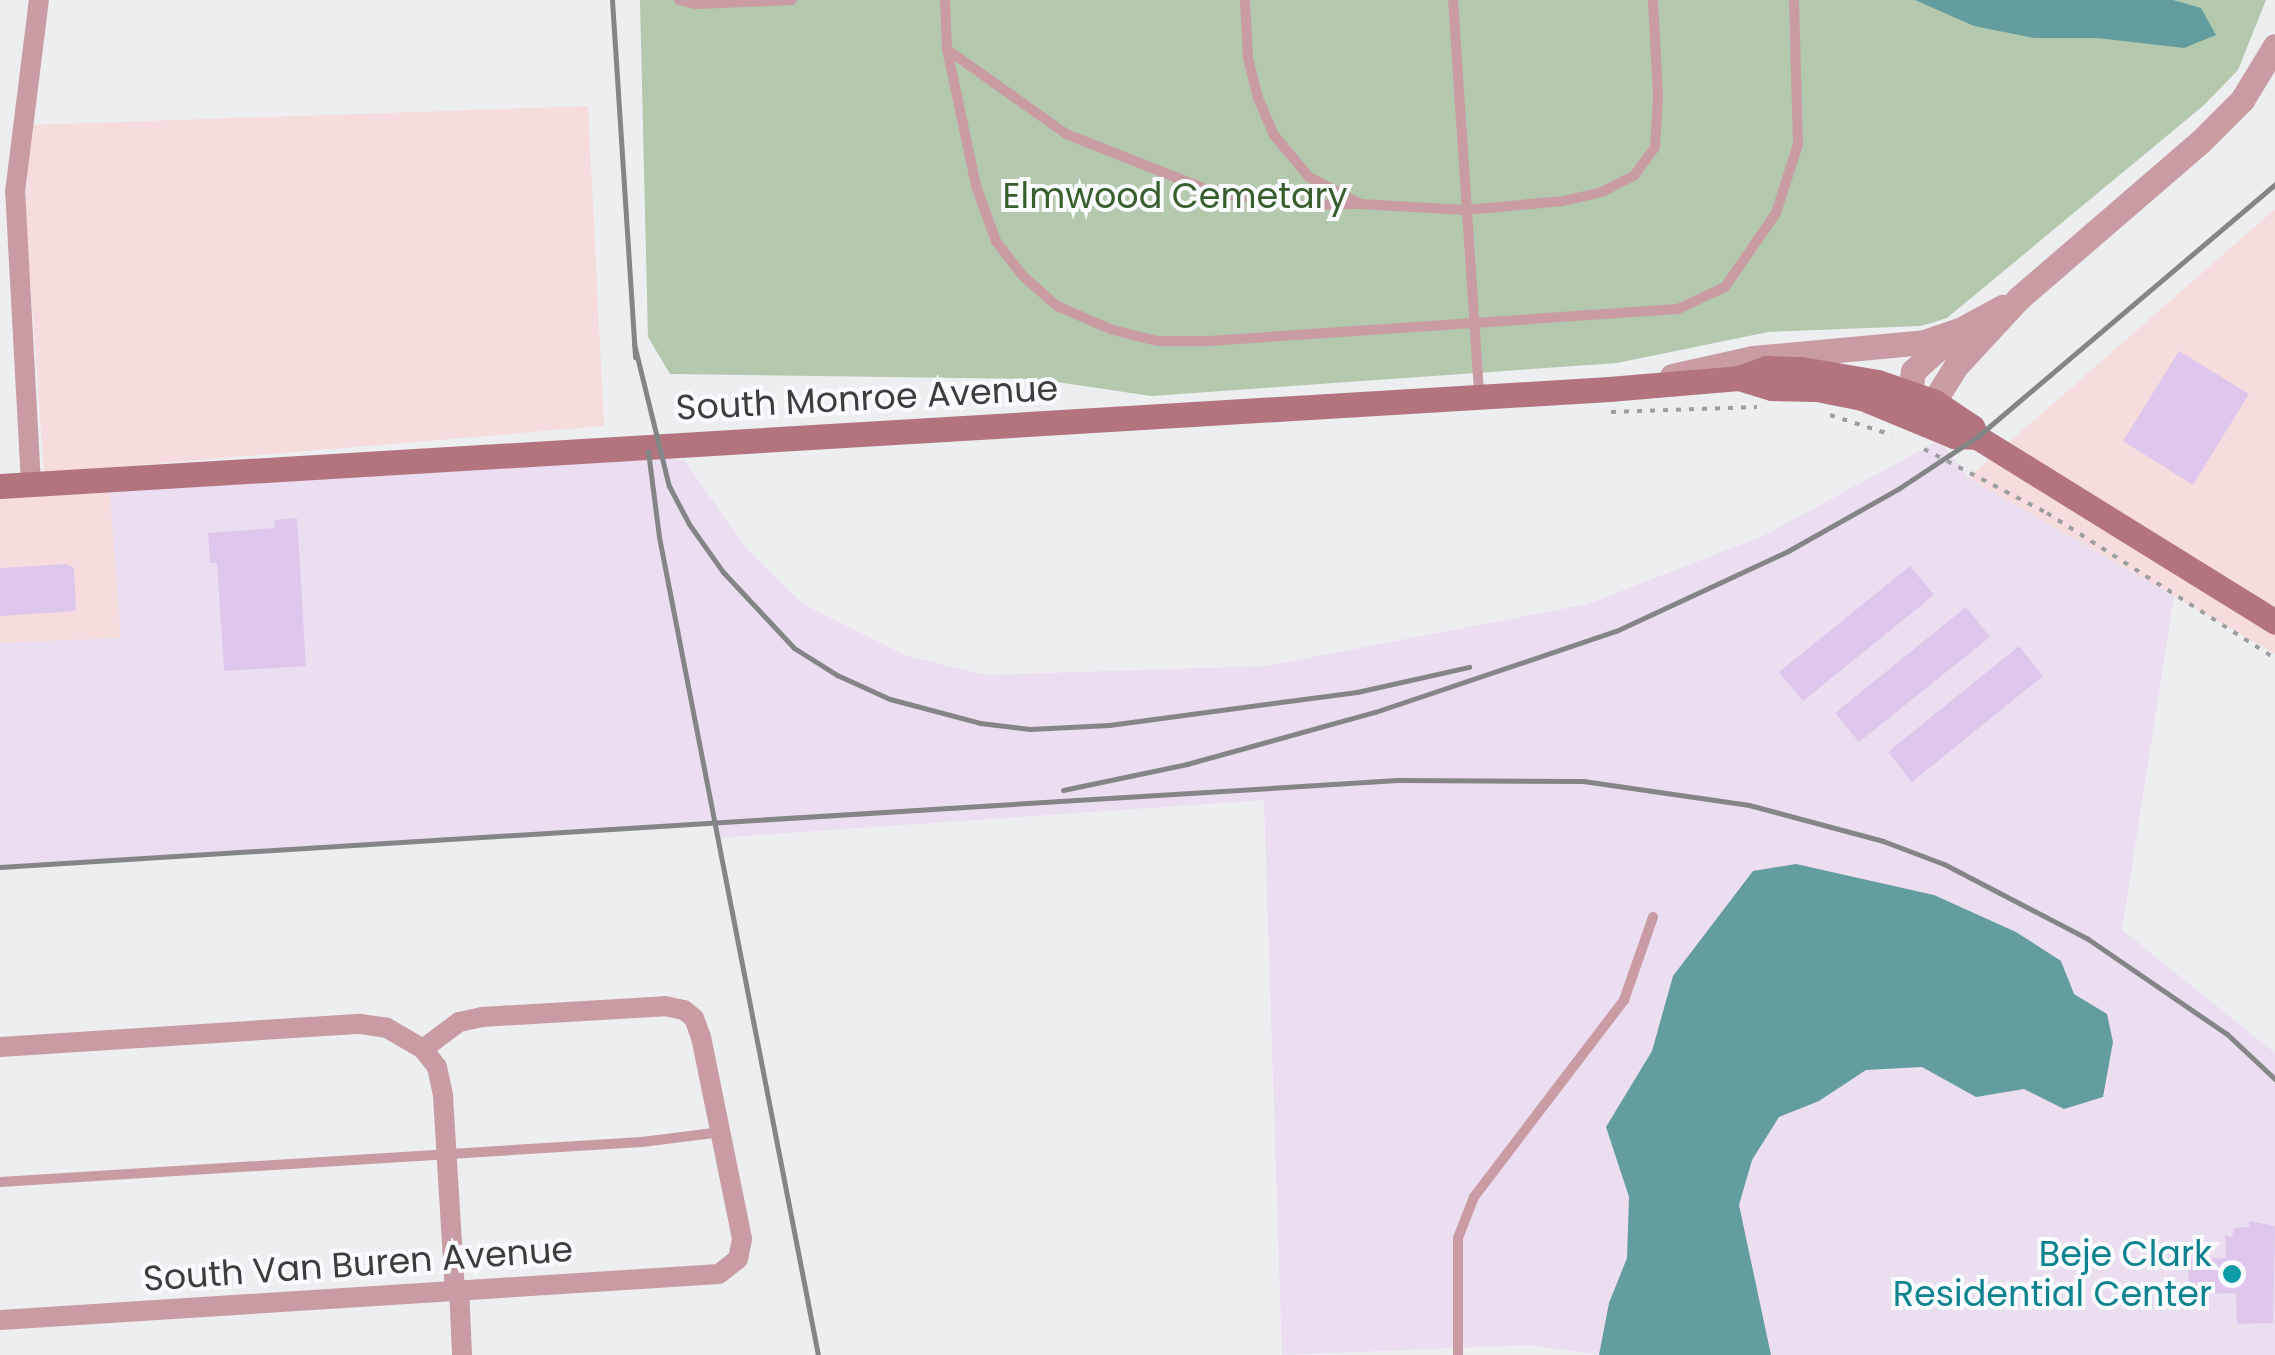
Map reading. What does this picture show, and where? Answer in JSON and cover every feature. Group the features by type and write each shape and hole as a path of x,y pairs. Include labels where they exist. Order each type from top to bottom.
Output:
{"main road":[{"name":"South Monroe Avenue","path":"0,486 1479,397 1607,401 1739,378 1768,368 1833,372 1914,419 1972,427 1977,437 2275,622"}],"street":[{"path":"30,484 14,192 39,0"},
{"path":"1914,419 1956,366 2019,298 2201,141 2242,100 2275,46"},
{"path":"1607,401 1754,358 1924,342 1962,329 2019,298"},
{"path":"1914,419 1913,371 1962,329"},
{"path":"423,1049 459,1022 482,1017 665,1006 684,1010 694,1018 721,1132"},
{"path":"0,1046 360,1024 388,1028 423,1049 437,1068 462,1355"},
{"name":"South Van Buren Avenue","path":"0,1320 720,1274 738,1259 742,1238 721,1132"}],"lane":[{"path":"678,0 697,4 792,0"},
{"path":"945,0 947,49 976,186 996,241 1022,275 1056,306 1113,330 1157,341 1678,309 1725,287 1776,213 1798,144 1794,0"},
{"path":"1245,0 1248,58 1258,98 1274,134 1309,177 1361,204"},
{"path":"1453,0 1479,397"},
{"path":"947,49 1066,134 1202,188 1303,204 1465,210 1564,200 1602,192 1634,176 1655,147 1658,96 1653,0"},
{"path":"1458,1355 1458,1238 1474,1197 1624,1000 1652,917"},
{"path":"0,1182 721,1132"}],"path":[{"path":"1607,401 1769,407"},
{"path":"1821,412 1914,419 2047,513 2275,658"}],"shaded area":[{"path":"588,106 604,426 44,473 25,209 31,125"},
{"path":"2275,209 2275,654 1968,478"},
{"path":"1940,440 1968,478 2174,596 2122,930 2275,1053 2275,1355 1599,1355 1530,1345 1282,1355 1264,800 717,838 714,823 0,867 0,643 121,638 110,491 632,457 684,460 746,548 803,604 907,656 986,675 1266,666 1588,604 1763,536"},
{"path":"110,491 121,638 0,643 0,498"}],"green space":[{"name":"Elmwood Cemetary","path":"640,0 2266,0 2238,70 2203,106 1947,318 1921,326 1768,332 1617,363 1151,396 1037,379 670,374 648,337"}],"water":[{"path":"1915,0 2173,0 2201,8 2216,35 2184,48 2097,38 2034,38 1974,26"},
{"path":"1796,864 1934,895 2016,932 2061,961 2074,994 2107,1014 2113,1042 2103,1097 2064,1109 2024,1089 1976,1097 1922,1067 1866,1070 1819,1101 1779,1117 1752,1160 1739,1205 1771,1355 1599,1355 1609,1303 1627,1258 1629,1197 1606,1127 1652,1051 1673,976 1753,871"}],"building":[{"path":"2179,351 2249,394 2193,485 2123,441"},
{"path":"297,518 306,666 224,671 217,563 210,563 208,533 275,528 274,520"},
{"path":"67,564 74,568 76,611 0,616 0,568"},
{"path":"1910,566 1934,595 1803,701 1779,672"},
{"path":"1966,607 1990,637 1859,742 1835,713"},
{"path":"2019,646 2043,676 1912,782 1888,752"},
{"name":"Beje Clark Residential Center","path":"2249,1221 2275,1226 2273,1323 2237,1324 2236,1293 2189,1295 2188,1259 2226,1258 2225,1235 2232,1237 2234,1228 2249,1227"}],"railway":[{"path":"612,0 635,357"},
{"path":"1063,790 1187,764 1375,712 1616,631 1788,551 1898,489 1977,437 2275,184"},
{"path":"634,344 669,486 689,524 723,572 794,648 837,675 890,699 980,723 1030,729 1109,725 1357,692 1469,667"},
{"path":"648,451 659,537 818,1355"},
{"path":"0,867 1397,780 1583,781 1749,805 1883,841 1944,864 2088,939 2227,1034 2275,1079"}],"place":[{"name":"Beje Clark Residential Center","path":"2232,1274"}]}
